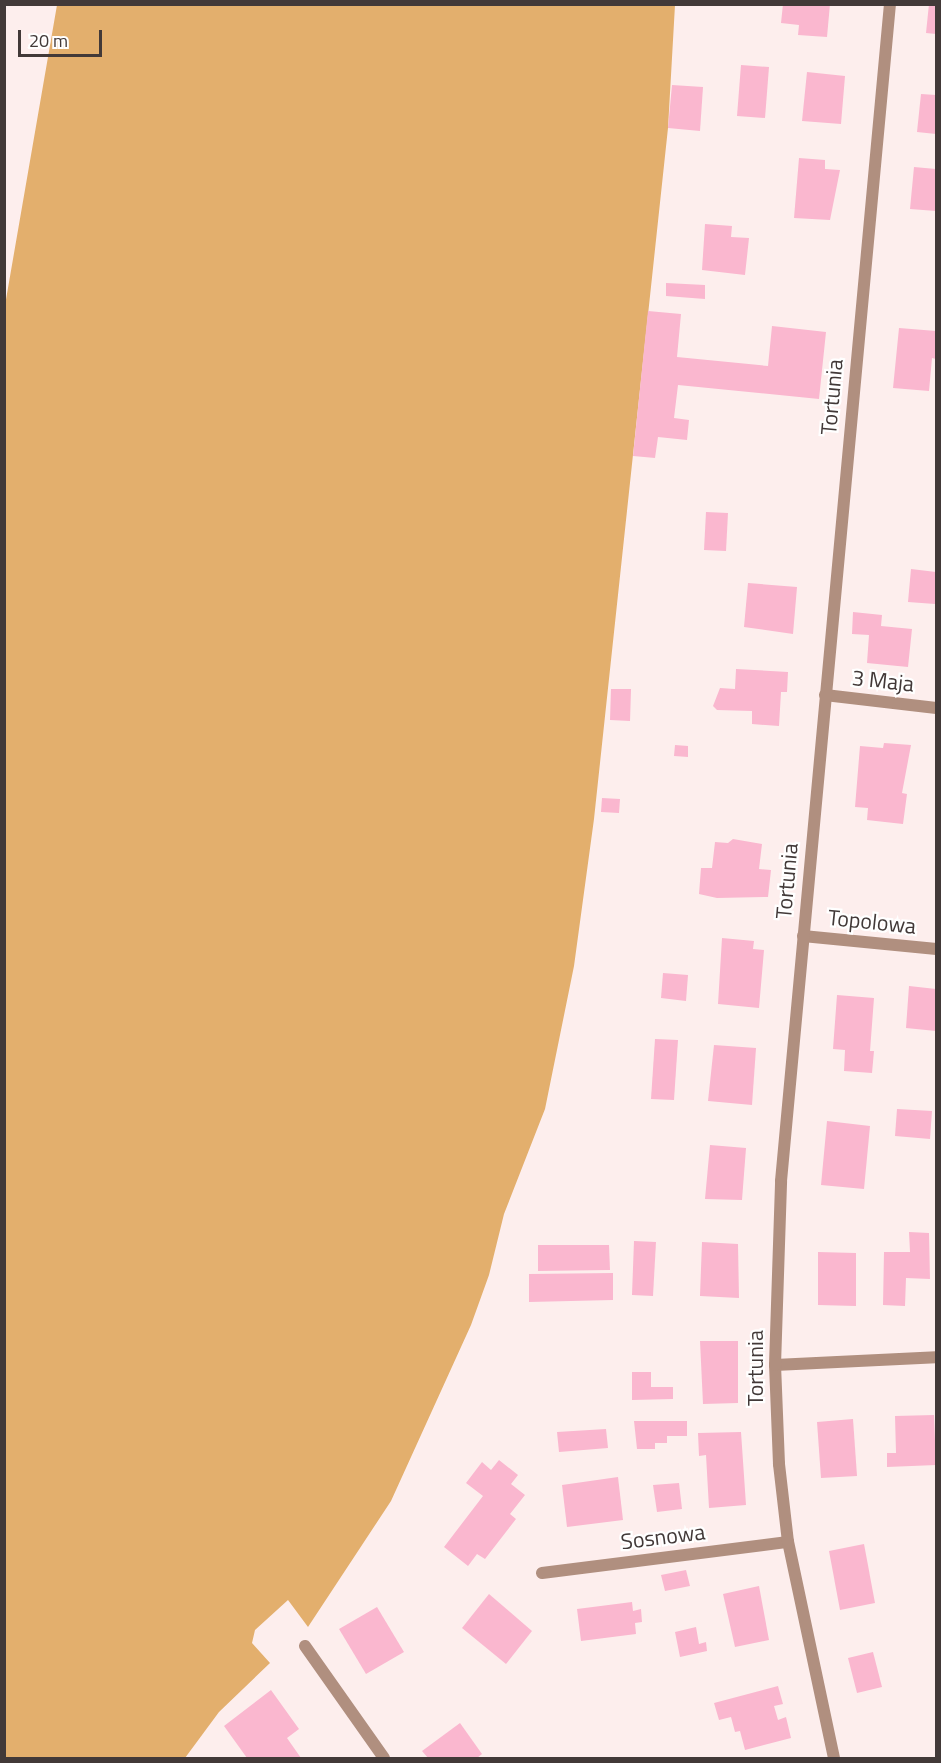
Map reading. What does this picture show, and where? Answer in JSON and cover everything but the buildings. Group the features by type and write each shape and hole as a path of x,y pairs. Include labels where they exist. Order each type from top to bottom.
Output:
{"street":[{"name":"Tortunia","path":"834,1758 788,1542 779,1464 775,1365 781,1181 890,4"},
{"name":"3 Maja","path":"825,695 936,708"},
{"name":"Topolowa","path":"803,936 936,949"},
{"path":"775,1365 936,1357"},
{"name":"Sosnowa","path":"542,1573 788,1542"},
{"path":"305,1646 384,1758"}],"shaded area":[{"path":"57,5 675,5 668,128 594,819 574,966 545,1109 504,1214 489,1275 471,1325 391,1501 308,1627 288,1600 255,1630 252,1643 270,1663 219,1712 185,1758 5,1758 4,311"}]}
